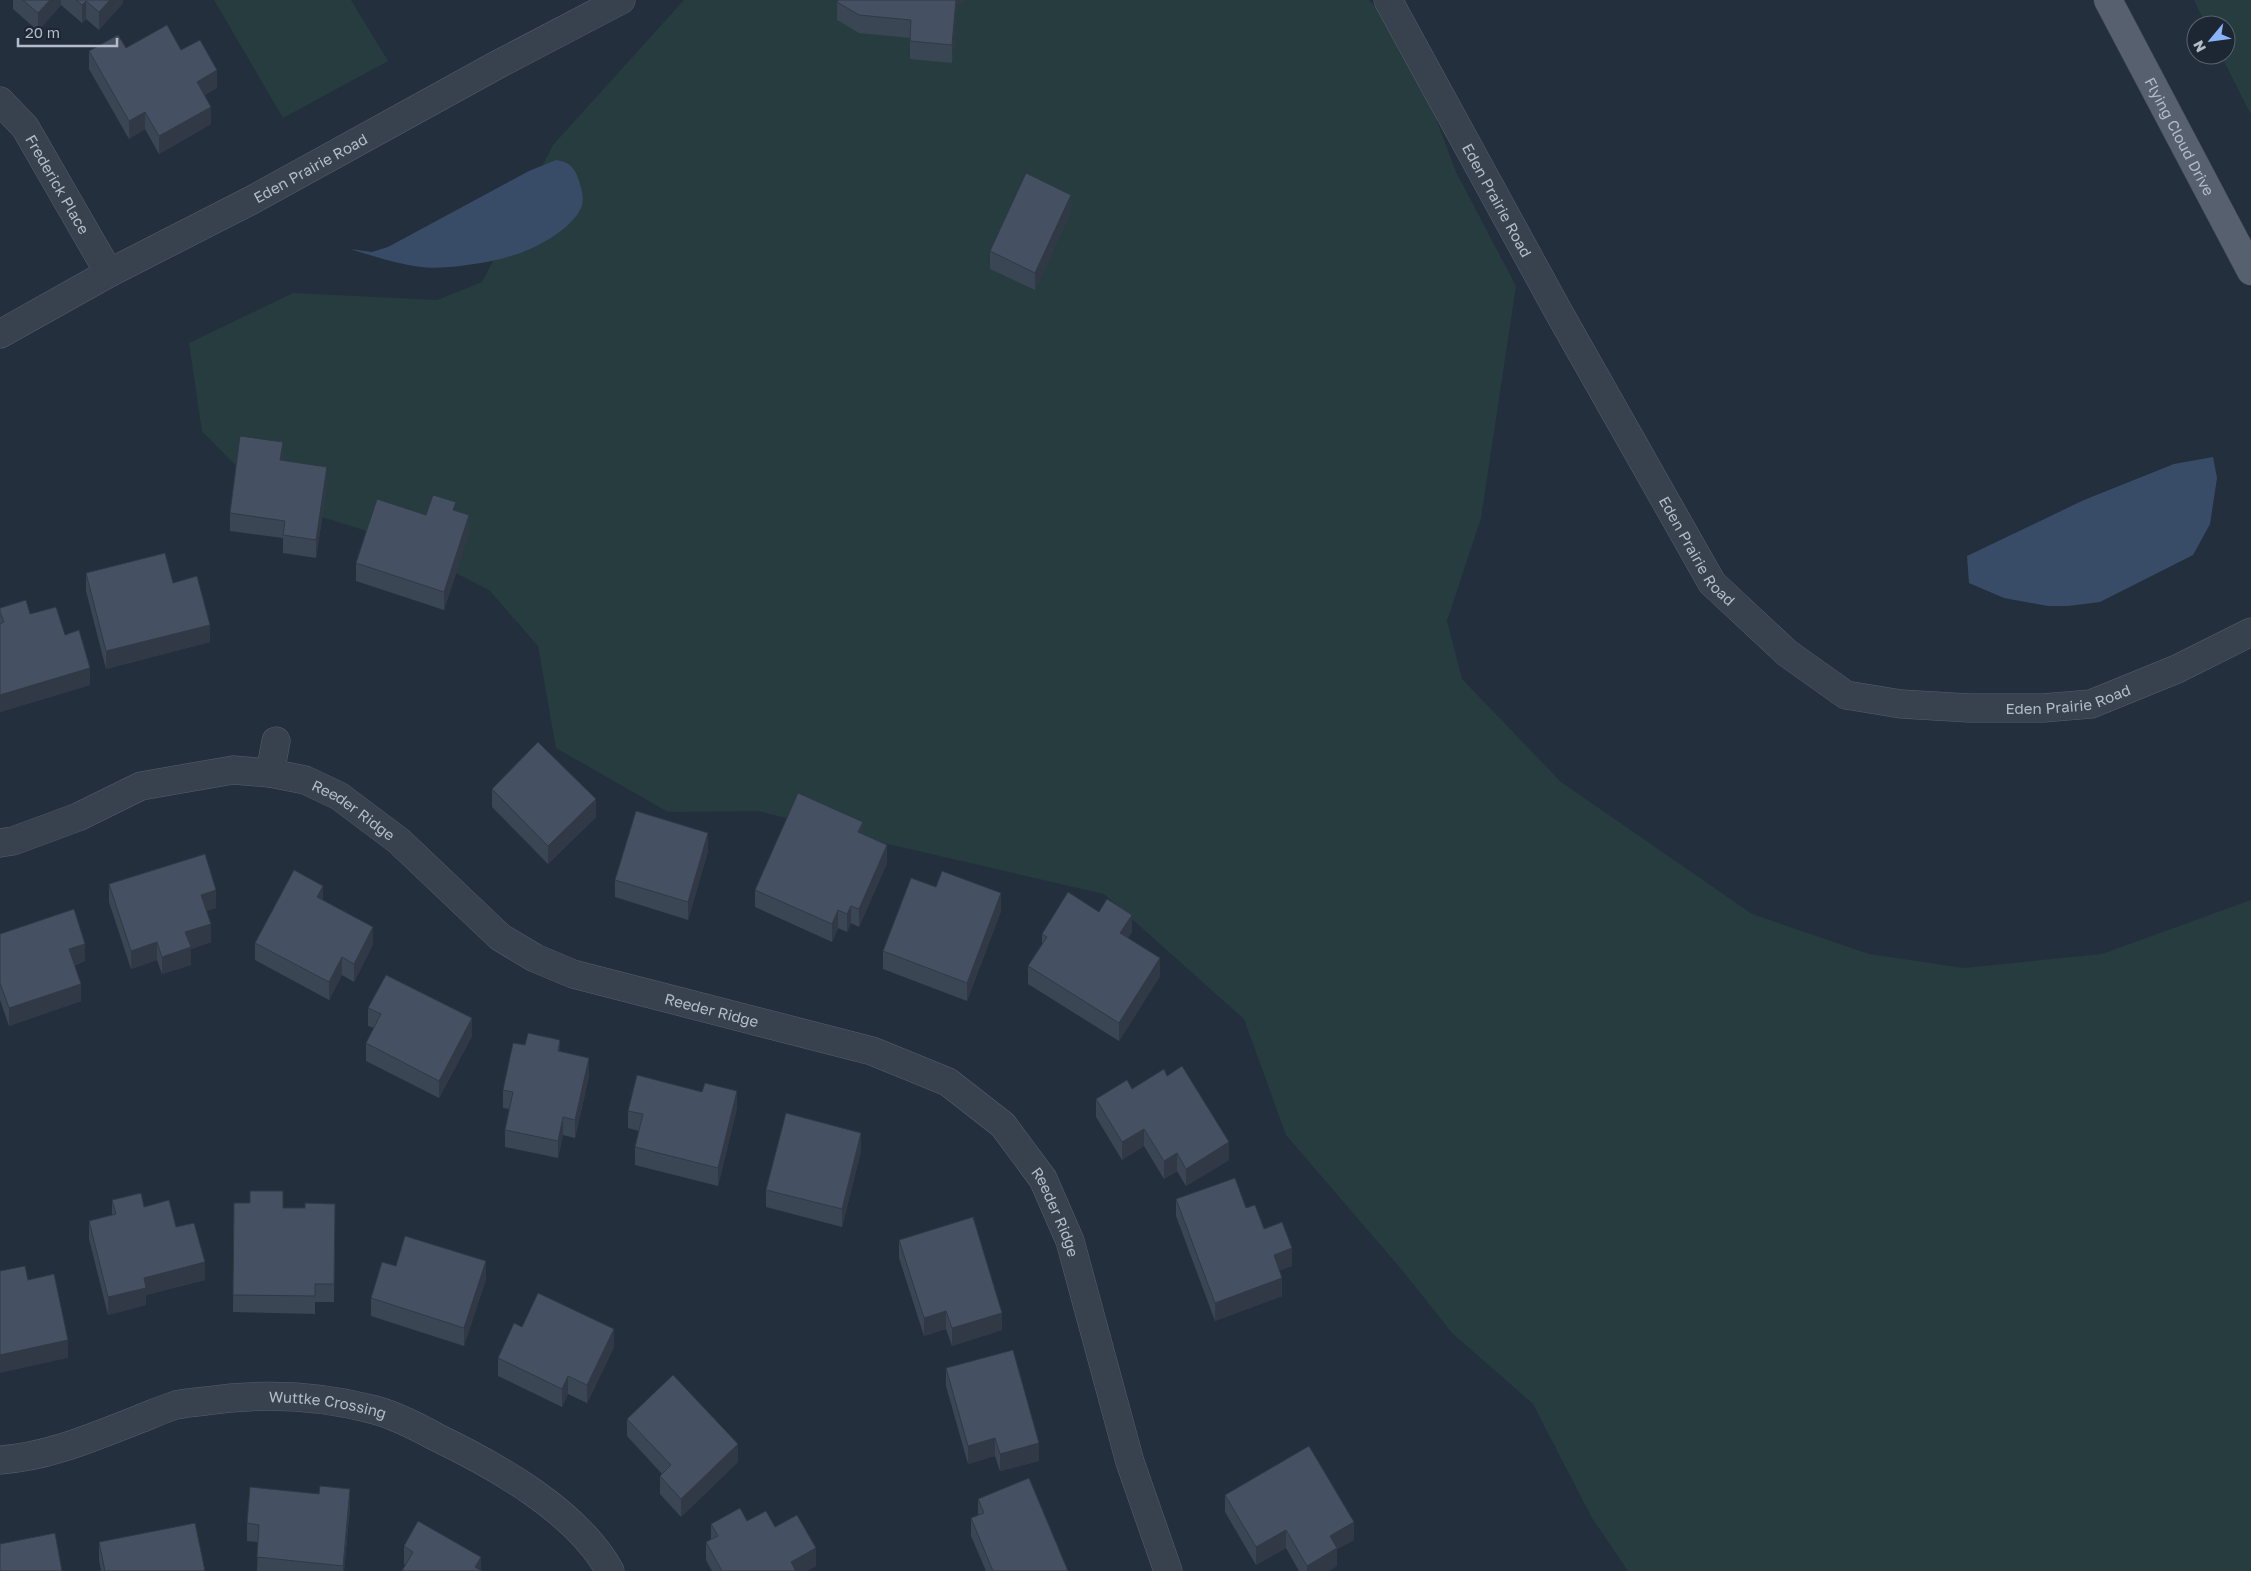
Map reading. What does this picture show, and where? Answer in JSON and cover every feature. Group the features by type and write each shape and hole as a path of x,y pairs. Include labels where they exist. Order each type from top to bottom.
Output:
{"main road":[{"name":"Flying Cloud Drive","path":"2108,0 2251,271"}],"street":[{"name":"Eden Prairie Road","path":"0,334 109,273 250,201 495,66 621,0"},
{"name":"Eden Prairie Road","path":"1388,0 1558,311 1712,583 1786,653 1846,695 1901,704 1969,708 2044,708 2091,704 2177,669 2251,632"},
{"name":"Frederick Place","path":"0,101 25,127 109,273"},
{"path":"270,773 276,741"},
{"name":"Reeder Ridge","path":"0,843 78,817 141,786 233,770 270,773 305,780 339,796 399,841 500,937 536,958 573,974 872,1051 948,1082 1004,1126 1043,1179 1070,1241 1130,1462 1168,1571"},
{"name":"Wuttke Crossing","path":"0,1460 68,1447 176,1405 235,1396 298,1396 371,1409 411,1424 484,1460 519,1483 566,1518 604,1560 610,1571"}],"green space":[{"path":"214,0 351,0 388,61 283,118"},
{"path":"684,0 1369,0 1406,39 1456,172 1516,286 1481,518 1447,621 1462,679 1561,782 1752,914 1869,954 1964,968 2102,954 2251,900 2251,1571 1628,1571 1592,1518 1533,1404 1452,1333 1402,1270 1286,1135 1244,1019 1104,894 888,844 758,811 668,812 556,748 538,646 489,590 383,536 270,501 202,431 189,343 293,293 437,300 482,282 553,145"},
{"path":"2194,0 2251,0 2251,115 2226,65 2236,65 2236,15 2201,15"}],"water":[{"path":"556,160 565,162 576,173 582,192 582,207 568,225 550,239 530,249 502,259 454,267 431,268 394,262 350,249 372,252 388,247 529,171"},
{"path":"2213,457 2217,478 2210,524 2193,555 2100,602 2068,606 2048,606 2004,598 1969,583 1967,556 2084,500 2174,464"}],"building":[{"path":"23,0 50,0 38,13"},
{"path":"76,0 110,0 99,12 86,1 82,5"},
{"path":"838,0 956,0 952,45 910,41 911,20 859,15 837,2"},
{"path":"167,25 181,50 200,40 217,70 197,82 211,107 159,136 145,112 129,121 89,51 118,35 126,48"},
{"path":"1026,173 1071,195 1035,273 990,251"},
{"path":"240,436 283,442 280,460 327,467 316,540 283,535 285,521 230,513"},
{"path":"433,495 456,502 453,510 469,515 444,592 356,563 377,499 426,515"},
{"path":"165,553 173,583 197,576 210,625 106,651 86,573"},
{"path":"26,600 30,614 56,607 65,635 79,630 90,668 0,695 0,624 4,622 0,608"},
{"path":"538,742 596,799 548,846 492,789"},
{"path":"798,793 863,822 858,832 887,845 859,909 851,906 847,914 838,910 832,924 755,890"},
{"path":"636,811 708,833 688,902 615,880"},
{"path":"205,854 216,890 201,895 211,924 185,932 191,947 162,957 157,942 131,951 109,884"},
{"path":"294,870 323,886 317,897 373,927 354,964 342,957 329,982 255,943"},
{"path":"942,871 1001,893 967,983 883,951 911,878 936,887"},
{"path":"1068,892 1099,912 1107,899 1132,915 1120,933 1160,958 1119,1023 1028,966 1047,937 1042,934"},
{"path":"74,909 85,944 69,949 81,984 9,1008 0,983 0,934"},
{"path":"386,975 472,1018 439,1081 366,1043 381,1014 368,1008"},
{"path":"528,1033 560,1040 558,1051 589,1058 575,1120 563,1117 558,1141 505,1130 513,1092 503,1090 513,1043 525,1045"},
{"path":"1182,1066 1229,1142 1186,1169 1177,1153 1164,1161 1144,1129 1122,1142 1096,1099 1127,1080 1132,1089 1164,1069 1167,1076"},
{"path":"637,1075 702,1092 705,1083 737,1091 718,1168 635,1147 643,1114 628,1111"},
{"path":"786,1113 861,1133 842,1209 766,1190"},
{"path":"1235,1178 1246,1208 1255,1205 1264,1229 1282,1222 1292,1248 1274,1255 1282,1278 1215,1303 1176,1199"},
{"path":"250,1191 283,1191 283,1208 305,1208 305,1203 335,1204 334,1284 315,1284 315,1296 233,1295 234,1203 250,1203"},
{"path":"141,1193 144,1207 169,1200 176,1227 194,1223 205,1262 144,1278 146,1288 108,1297 89,1221 116,1214 112,1200"},
{"path":"973,1217 1002,1313 952,1328 946,1311 924,1318 899,1240"},
{"path":"405,1236 486,1261 464,1328 371,1298 382,1262 396,1266"},
{"path":"25,1266 28,1280 54,1274 68,1340 0,1355 0,1271"},
{"path":"538,1293 614,1329 587,1385 568,1376 562,1389 498,1358 514,1323 522,1327"},
{"path":"1013,1350 1039,1443 1000,1454 995,1438 968,1446 946,1368"},
{"path":"673,1375 738,1444 681,1499 660,1476 671,1465 627,1419"},
{"path":"1309,1446 1354,1522 1330,1536 1337,1548 1307,1566 1286,1530 1256,1547 1225,1495"},
{"path":"1029,1478 1068,1571 993,1571 971,1518 984,1513 978,1499"},
{"path":"320,1486 350,1489 343,1566 257,1557 259,1525 247,1523 250,1487 319,1494"},
{"path":"740,1508 747,1521 766,1511 775,1527 797,1515 816,1548 791,1562 796,1571 722,1571 706,1542 718,1536 711,1524"},
{"path":"418,1521 481,1557 475,1567 482,1571 402,1571 413,1552 404,1546"},
{"path":"195,1523 205,1571 105,1571 99,1542"},
{"path":"55,1533 62,1571 0,1571 0,1544"}]}
